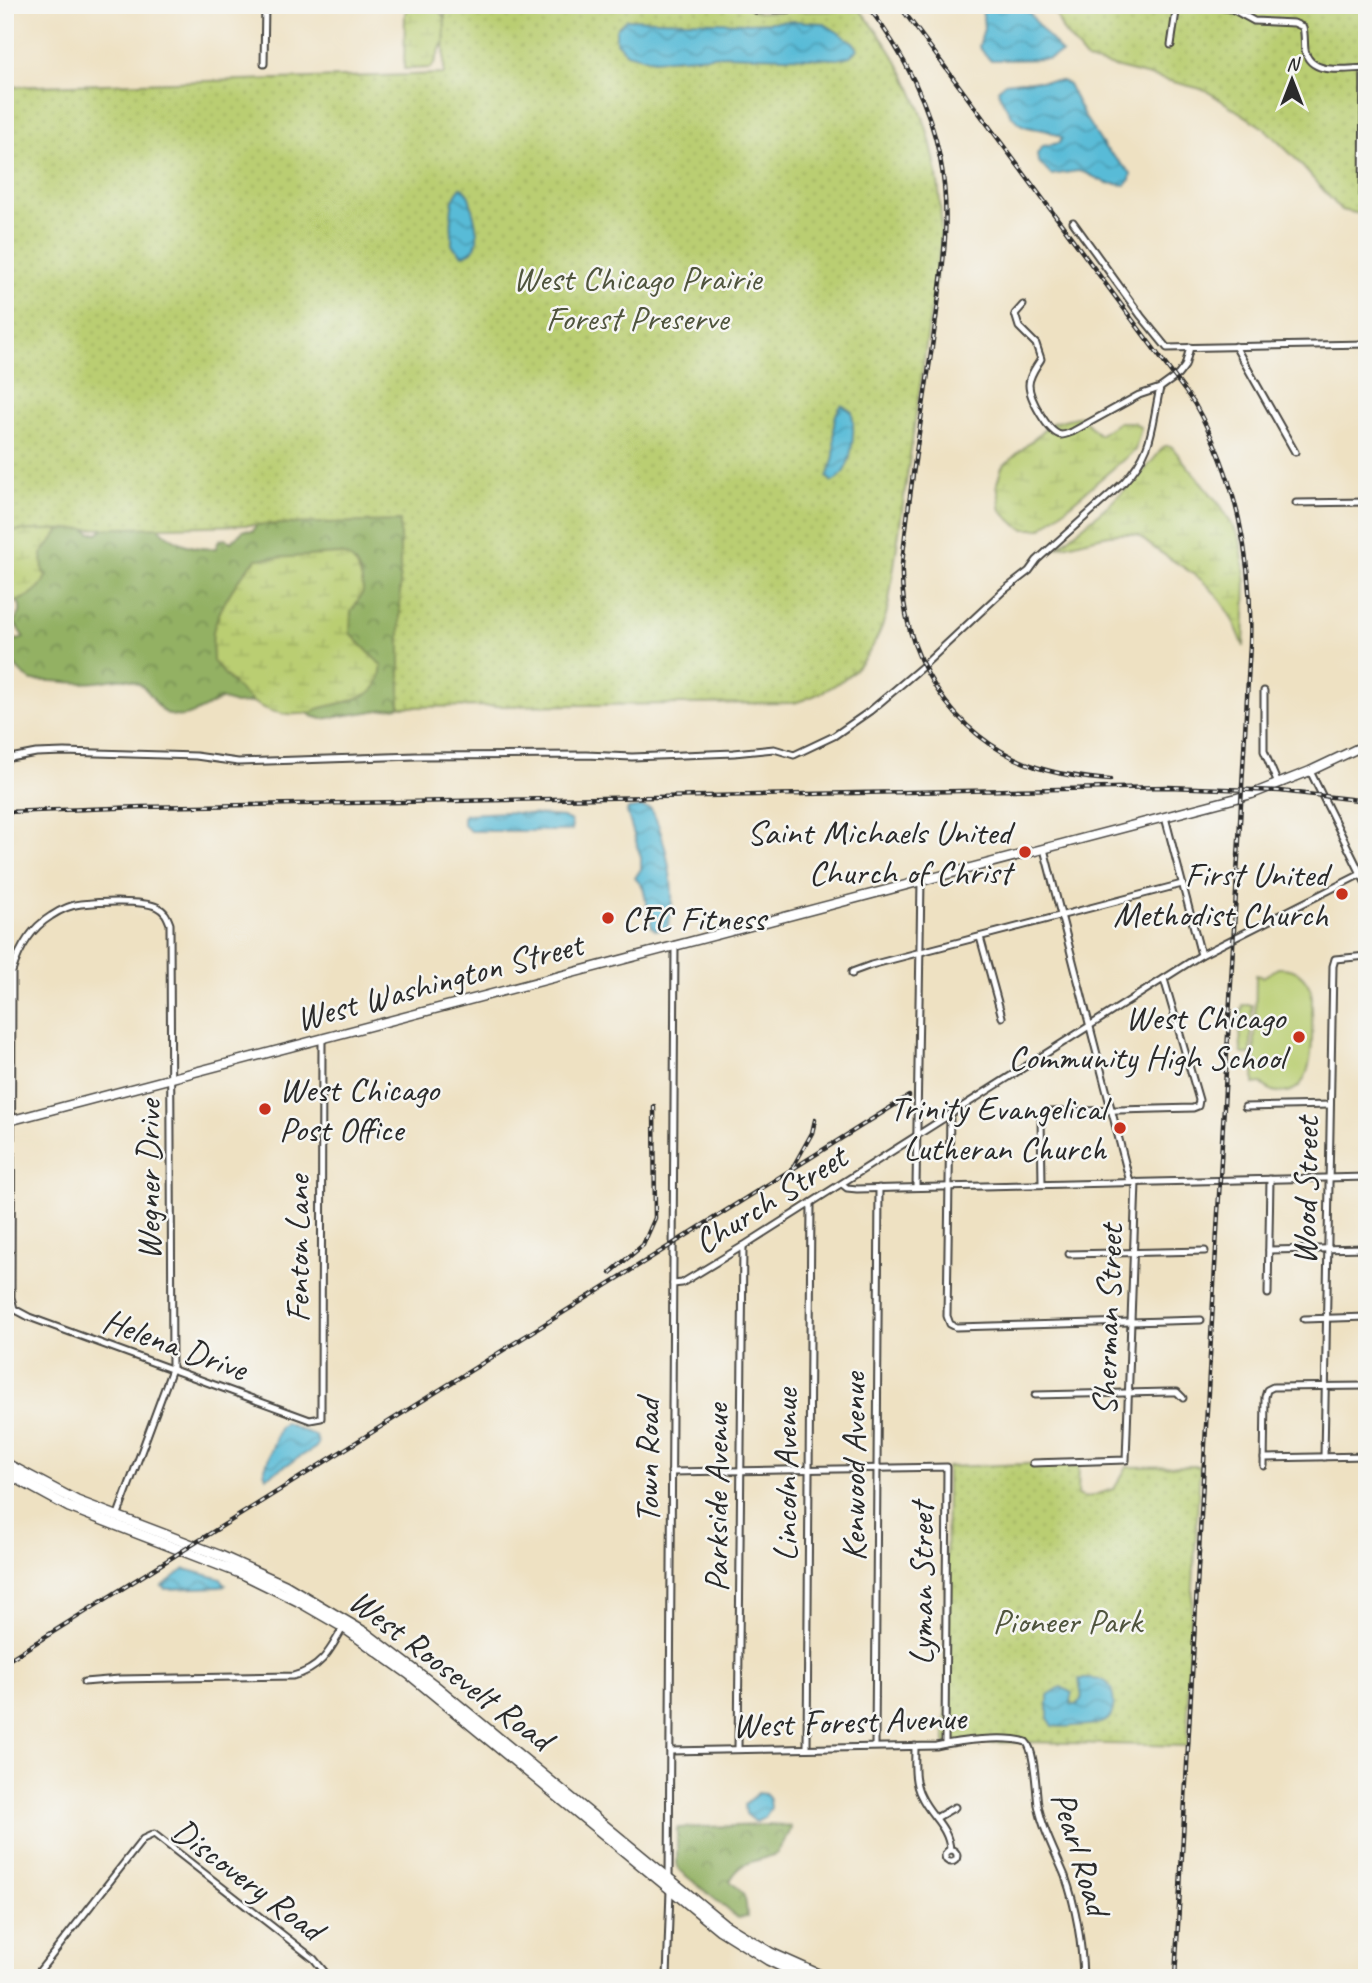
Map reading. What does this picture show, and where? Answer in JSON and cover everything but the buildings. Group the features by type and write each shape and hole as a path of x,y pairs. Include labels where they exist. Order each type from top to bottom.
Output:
{"main road":[{"name":"West Washington Street","path":"9,1121 1252,794 1367,744"},
{"name":"West Roosevelt Road","path":"5,1463 115,1522"},
{"name":"West Roosevelt Road","path":"5,1472 69,1507 115,1522 245,1575 345,1624 669,1884 734,1940 806,1978"},
{"name":"West Roosevelt Road","path":"669,1884 753,1943 786,1961 827,1978"}],"street":[{"path":"264,64 265,5"},
{"path":"748,5 756,10 857,8"},
{"path":"1171,45 1177,5"},
{"path":"1202,5 1232,9 1254,21 1293,23 1304,27 1305,52 1313,64 1324,69 1366,68 1363,195 1367,205"},
{"path":"1073,222 1167,348 1367,344"},
{"path":"1023,305 1015,314 1019,327 1036,344 1041,359 1029,385 1034,403 1051,430 1061,435 1072,432 1139,395 1160,388 1183,371 1190,347"},
{"path":"1235,346 1295,452"},
{"path":"5,759 36,753 64,752 196,756 239,762 416,756 632,757 734,754 774,749 790,755 799,754 834,736 884,699 1003,591 1029,571 1124,482 1135,470 1152,438 1160,388"},
{"path":"1296,503 1367,502"},
{"path":"1264,691 1264,751 1278,783"},
{"path":"1310,771 1367,886"},
{"path":"1165,817 1201,955"},
{"name":"Sherman Street","path":"1033,1463 1126,1460 1134,1253 1133,1182 1044,849"},
{"name":"Church Street","path":"673,1284 682,1283 743,1247 1201,955 1361,874"},
{"path":"916,1187 921,881"},
{"path":"852,974 852,971 871,965 1182,884"},
{"name":"Wegner Drive","path":"9,1121 12,972 18,952 32,933 50,916 80,904 144,904 165,912 170,923 173,1078 172,1369 115,1522"},
{"path":"980,937 1002,1017"},
{"name":"Town Road","path":"667,1978 675,945"},
{"name":"Wood Street","path":"1324,1457 1334,962 1339,958 1367,956"},
{"path":"1042,1184 1041,1118 1045,1113 1198,1106 1199,1100 1164,979"},
{"name":"Fenton Lane","path":"321,1418 322,1039"},
{"path":"1245,1107 1331,1105"},
{"path":"950,1114 947,1316 950,1324 956,1327 1201,1320"},
{"name":"Helena Drive","path":"9,1121 11,1297 14,1309 29,1317 310,1420 321,1418"},
{"path":"842,1184 848,1188 879,1188 1367,1177"},
{"path":"1268,1294 1270,1179"},
{"name":"Kenwood Avenue","path":"875,1746 879,1188"},
{"name":"Lincoln Avenue","path":"807,1748 811,1203"},
{"name":"Parkside Avenue","path":"738,1749 743,1247"},
{"path":"1269,1250 1367,1248"},
{"path":"1069,1254 1205,1251"},
{"path":"1304,1319 1367,1317"},
{"path":"1264,1466 1267,1390 1273,1387 1367,1386"},
{"path":"1034,1395 1177,1392 1183,1398"},
{"path":"1264,1458 1367,1456"},
{"name":"Lyman Street","path":"877,1468 947,1467 945,1744"},
{"path":"671,1472 877,1468"},
{"path":"83,1682 293,1676 313,1669 322,1662 345,1624"},
{"name":"West Forest Avenue","path":"670,1751 915,1746 1020,1740 1029,1744"},
{"name":"Pearl Road","path":"1029,1744 1045,1831 1075,1908 1080,1933 1083,1978"},
{"path":"915,1746 919,1793 946,1831 950,1850"},
{"path":"936,1818 955,1807"},
{"name":"Discovery Road","path":"34,1978 143,1839 153,1834 314,1959 328,1976"}],"green space":[{"path":"411,5 437,5 446,22 447,38 431,68 404,69 405,13"},
{"name":"West Chicago Prairie Forest Preserve","path":"445,5 743,5 758,12 860,10 897,62 912,90 932,147 940,208 941,241 888,608 875,643 866,657 843,680 829,689 794,703 400,707 400,521 5,531 5,87 444,74"},
{"path":"1052,5 1367,5 1367,68 1357,68 1361,214 1341,210 1265,129 1205,90 1087,60 1063,31"},
{"path":"1080,416 1099,435 1119,422 1134,422 1141,428 1135,450 1041,529 1024,529 1017,526 1001,511 997,483 1002,467 1052,423"},
{"path":"1164,446 1171,446 1221,506 1240,538 1246,582 1244,647 1227,610 1215,593 1192,573 1138,535 1108,535 1058,547 1127,487"},
{"path":"400,513 400,707 322,719 302,709 260,702 235,704 221,699 187,715 171,715 163,711 146,690 133,681 32,681 5,655 5,635 17,640 24,638 14,622 20,613 20,606 12,591 5,516 85,529 91,533 153,521 166,534 181,543 198,548 216,548 219,540 231,542 244,530 253,531 256,525"},
{"path":"5,523 58,529 59,532 42,553 43,572 46,576 43,582 30,595 5,606"},
{"path":"340,554 355,563 362,579 363,592 351,612 350,633 382,666 376,687 357,698 307,713 283,714 259,706 239,690 213,661 213,632 226,600 257,559"},
{"path":"1278,968 1290,969 1300,974 1312,994 1310,1063 1300,1085 1283,1093 1271,1090 1261,1083 1254,1084 1256,975 1263,977"},
{"path":"1243,1005 1252,1005 1251,1054 1241,1052 1240,1024"},
{"name":"Pioneer Park","path":"1079,1462 1078,1495 1085,1498 1114,1489 1127,1467 1200,1466 1188,1672 1188,1746 1026,1742 945,1744 947,1467"},
{"path":"791,1826 791,1829 777,1853 745,1865 730,1881 745,1900 747,1917 738,1918 679,1870 677,1828"}],"water":[{"path":"982,5 1024,5 1062,53 1048,59 990,60 979,47 984,28"},
{"path":"627,19 823,23 853,42 858,49 850,56 838,59 726,55 653,60 627,53 616,42 616,29"},
{"path":"1062,81 1068,84 1084,116 1105,148 1131,173 1130,180 1125,185 1106,183 1078,171 1051,175 1038,161 1037,154 1043,146 1059,143 1062,138 1024,126 1015,120 998,90 1005,83"},
{"path":"461,187 470,198 477,238 474,249 462,255 452,245 451,222 453,200"},
{"path":"842,405 852,412 853,440 844,470 832,482 827,477 834,455 834,422"},
{"path":"628,809 651,809 666,851 672,903 666,929 655,930 652,927 643,887 635,878 641,869 641,858 627,812"},
{"path":"506,812 563,817 571,821 572,830 470,831 463,824 466,814"},
{"path":"285,1423 316,1436 318,1444 266,1477 264,1471 279,1428"},
{"path":"185,1569 221,1579 226,1585 165,1589 162,1586"},
{"path":"1079,1679 1106,1682 1112,1691 1114,1703 1111,1714 1100,1723 1053,1726 1048,1718 1048,1695 1061,1687 1072,1693 1070,1701 1072,1705 1077,1705 1082,1698"},
{"path":"758,1793 765,1794 770,1799 771,1808 764,1818 756,1822 746,1814 745,1805"}],"railway":[{"path":"867,5 892,40 921,97 935,137 944,180 945,223 940,289 902,565 903,598 910,630 921,660 936,688 955,714 979,736 1006,754 1036,767 1073,776 1110,780"},
{"path":"899,5 1194,403 1221,460 1231,489 1245,550 1250,644 1175,1978"},
{"path":"5,812 1168,787 1280,791 1367,801"},
{"path":"5,1662 909,1096"},
{"path":"610,1273 643,1245 655,1218 654,1106"},
{"path":"793,1167 812,1133 815,1120"}],"place":[{"name":"Saint Michaels United Church of Christ","path":"1025,852"},
{"name":"First United Methodist Church","path":"1342,894"},
{"name":"CFC Fitness","path":"608,918"},
{"name":"West Chicago Community High School","path":"1299,1037"},
{"name":"West Chicago Post Office","path":"265,1109"},
{"name":"Trinity Evangelical Lutheran Church","path":"1120,1128"}]}
